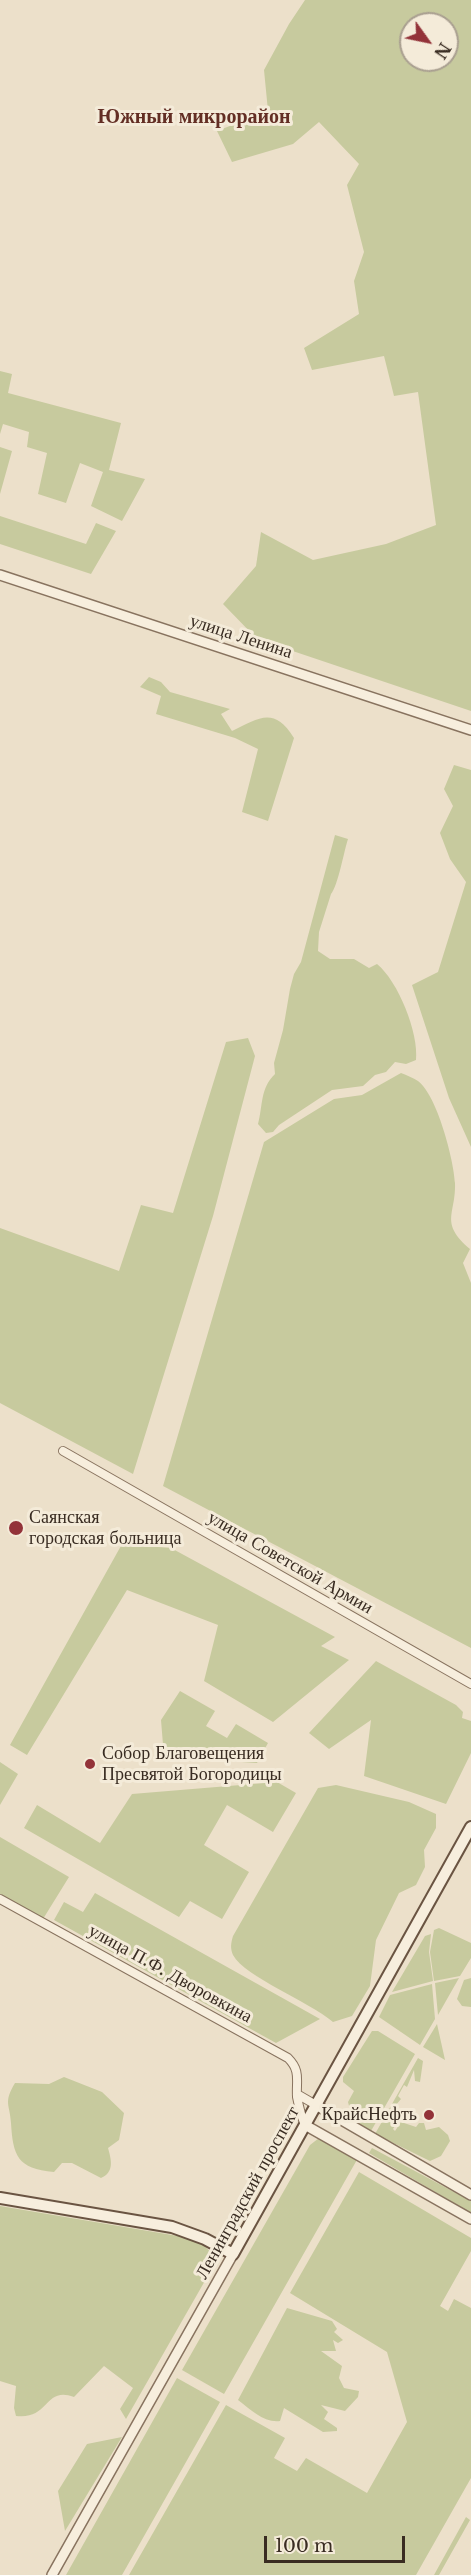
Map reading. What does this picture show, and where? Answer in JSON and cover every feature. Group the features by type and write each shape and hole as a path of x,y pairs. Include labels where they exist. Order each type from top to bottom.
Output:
{"main road":[{"name":"Ленинградский проспект","path":"233,2254 471,1827"},
{"path":"0,2198 171,2227 205,2239 233,2254"}],"street":[{"name":"улица Ленина","path":"0,575 471,730"},
{"name":"улица Советской Армии","path":"63,1451 471,1684"},
{"name":"улица П.Ф. Дворовкина","path":"0,1899 288,2058 296,2066 299,2077 297,2094 305,2125"},
{"path":"297,2094 471,2195"},
{"path":"305,2125 471,2219"},
{"name":"Ленинградский проспект","path":"52,2575 233,2254"}],"green space":[{"path":"305,0 471,0 471,711 257,639 223,604 256,566 261,532 313,560 386,544 436,525 418,392 394,396 384,356 312,370 304,348 359,314 354,281 364,252 347,185 359,164 319,122 293,144 232,162 217,131 268,111 264,70"},
{"path":"0,371 12,374 8,393 121,423 109,470 145,479 122,521 91,506 103,472 80,463 66,503 38,494 47,453 27,447 29,432 3,424 0,434"},
{"path":"0,447 12,451 0,494"},
{"path":"0,516 86,544 96,523 116,531 91,574 0,544"},
{"path":"149,677 161,682 170,692 230,709 221,714 232,731 250,722 266,718 273,718 287,728 294,738 268,821 242,812 258,749 235,738 156,714 161,696 140,687"},
{"path":"454,765 471,770 471,1147 449,1098 412,985 438,972 466,882 450,859 440,833 453,806 444,789"},
{"path":"335,835 348,839 334,890 319,932 318,951 330,959 354,959 369,968 377,964 385,972 406,1008 411,1022 416,1060 406,1064 395,1062 386,1072 375,1075 363,1086 332,1090 279,1125 273,1132 266,1133 258,1124 263,1098 270,1079 275,1074 274,1063 283,1030 290,989 294,974 301,962"},
{"path":"248,1038 255,1056 213,1216 133,1474 0,1403 0,1228 119,1271 141,1205 173,1213 226,1042"},
{"path":"401,1073 418,1081 425,1088 438,1113 454,1173 455,1194 452,1225 460,1240 470,1249 463,1263 471,1283 471,1648 163,1486 264,1142 334,1099 362,1095"},
{"path":"122,1544 171,1548 335,1637 321,1646 349,1660 273,1722 204,1681 218,1625 127,1590 27,1755 10,1745"},
{"path":"376,1661 456,1705 463,1712 462,1718 471,1721 471,1753 446,1804 364,1776 371,1720 329,1749 309,1733"},
{"path":"180,1691 215,1711 206,1726 227,1738 236,1724 268,1743 257,1763 164,1757 161,1720"},
{"path":"0,1762 18,1774 0,1805"},
{"path":"277,1782 296,1793 273,1832 227,1805 204,1845 249,1872 222,1919 190,1901 179,1917 24,1828 37,1805 100,1843 132,1794"},
{"path":"336,1785 409,1802 436,1814 436,1828 424,1850 425,1867 416,1885 399,1893 376,1940 370,1986 352,2016 333,2022 250,1972 233,1955 231,1945 233,1936 318,1788"},
{"path":"0,1837 69,1877 43,1919 0,1894"},
{"path":"95,1893 320,2019 276,2043 54,1920 64,1902 83,1912"},
{"path":"439,1928 471,1943 471,1958 460,1976 434,1981 430,1952 434,1930"},
{"path":"431,1934 429,1952 433,1981 392,1992 425,1936"},
{"path":"459,1978 438,2015 435,1983"},
{"path":"471,1978 471,2007 462,2006 457,1999 464,1980"},
{"path":"432,1984 435,2019 420,2045 379,2017 390,1995"},
{"path":"437,2024 445,2060 423,2047"},
{"path":"372,2031 378,2031 415,2054 371,2131 353,2121 348,2102 354,2091 343,2082 343,2077"},
{"path":"418,2058 423,2061 420,2082 415,2081 414,2070 407,2087 404,2085 398,2096 401,2099 390,2112 397,2111 399,2120 393,2129 395,2131 401,2122 416,2127 419,2123 424,2123 426,2130 439,2127 448,2135 450,2141 441,2156 430,2161 375,2134"},
{"path":"64,2077 102,2092 124,2113 119,2140 108,2148 110,2169 101,2178 72,2163 62,2163 54,2172 32,2168 19,2158 13,2144 8,2103 15,2083 49,2084"},
{"path":"319,2138 326,2139 358,2158 224,2394 182,2370 310,2145"},
{"path":"372,2148 471,2201 471,2213 369,2153"},
{"path":"359,2172 471,2238 471,2251 440,2306 448,2311 454,2299 471,2308 471,2478 416,2575 129,2575 226,2405 285,2438 274,2458 297,2471 306,2458 367,2493 407,2422 387,2352 290,2293"},
{"path":"0,2206 184,2237 201,2243 214,2255 214,2265 126,2419 120,2409 133,2388 104,2366 74,2397 57,2396 35,2413 16,2416 14,2408 16,2386 0,2381"},
{"path":"287,2308 332,2321 337,2329 334,2332 343,2340 338,2343 333,2340 336,2351 321,2351 342,2366 339,2378 344,2388 359,2391 358,2397 345,2411 321,2405 328,2412 324,2419 337,2428 337,2431 323,2432 284,2408 280,2421 269,2420 238,2400"},
{"path":"177,2378 220,2402 122,2575 66,2575"},
{"path":"122,2437 65,2531 58,2491 87,2444"},
{"path":"466,2517 470,2520 439,2575 434,2575"}],"place":[{"name":"Саянская городская больница","path":"16,1528"},
{"name":"Собор Благовещения Пресвятой Богородицы","path":"90,1764"},
{"name":"КрайсНефть","path":"429,2115"}],"district":[{"name":"Южный микрорайон","path":"194,117"}]}
